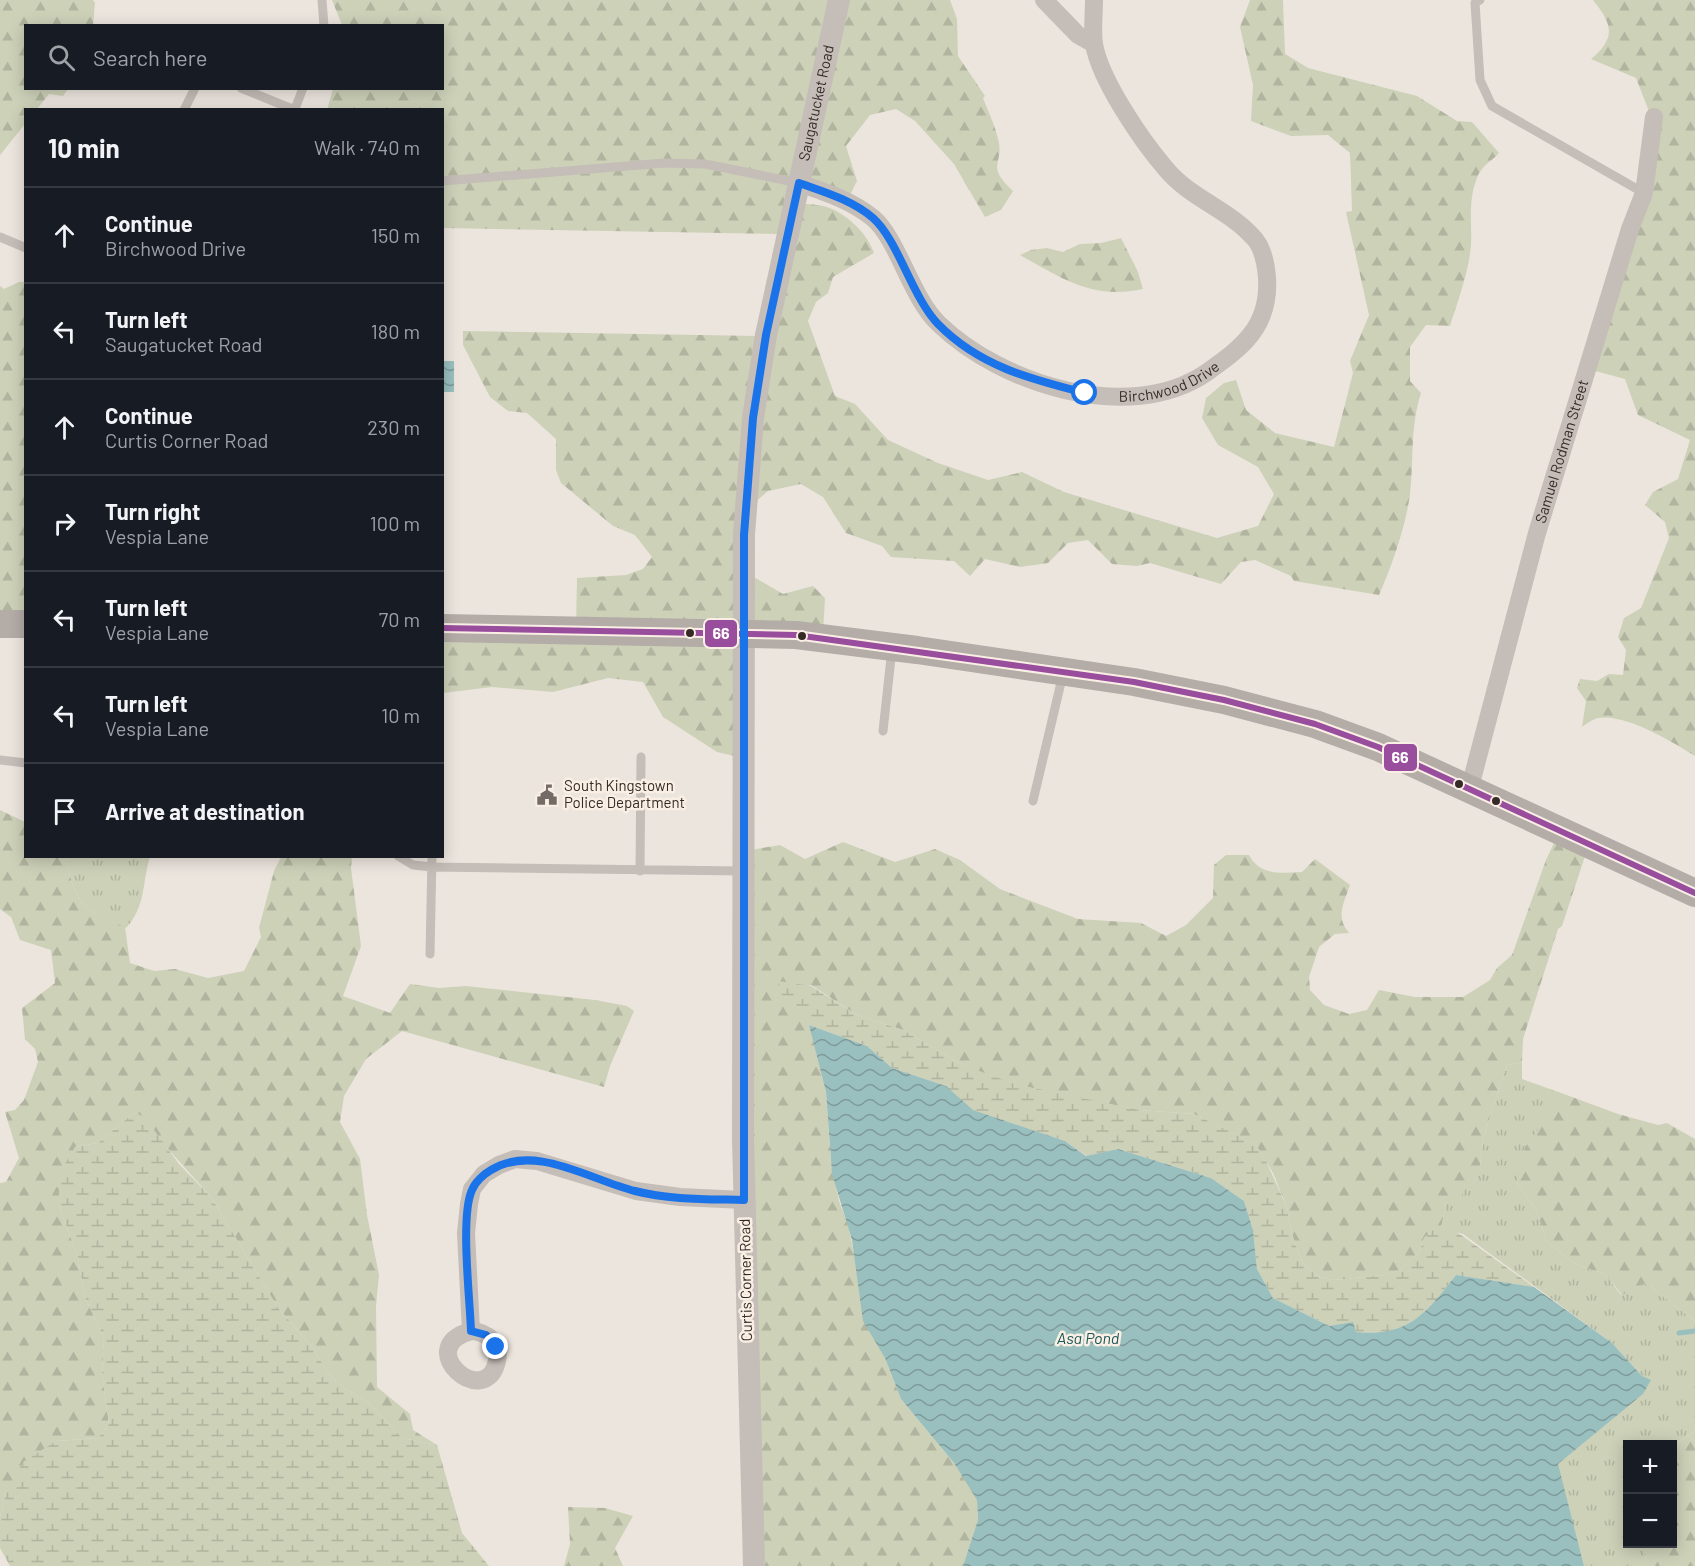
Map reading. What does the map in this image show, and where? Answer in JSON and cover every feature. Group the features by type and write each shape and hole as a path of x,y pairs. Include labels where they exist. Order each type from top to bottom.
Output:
{"main road":[{"path":"0,624 24,624"},
{"path":"444,628 796,635 892,646 1216,698 1279,714 1378,747 1470,787 1695,893"}],"street":[{"name":"Saugatucket Road","path":"745,633 744,535 753,418 766,335 839,0"},
{"path":"1044,0 1078,35 1094,44"},
{"name":"Birchwood Drive","path":"799,183 840,197 874,219 937,323 975,354 1019,376 1085,393 1139,397 1192,382 1229,357 1257,329 1268,298 1266,264 1255,238 1226,215 1197,198 1167,171 1140,136 1117,96 1094,44 1094,0"},
{"name":"Samuel Rodman Street","path":"1470,787 1537,533 1630,229 1644,194 1654,117"},
{"name":"Curtis Corner Road","path":"745,633 742,871 744,1200 754,1566"},
{"path":"471,1331 466,1233 469,1204 472,1189 484,1174 499,1165 515,1159 537,1161 636,1191 680,1197 744,1200"}],"lane":[{"path":"322,0 325,9 324,24"},
{"path":"1476,1 1480,80 1492,106 1644,194"},
{"path":"185,108 194,90"},
{"path":"246,90 292,108"},
{"path":"295,108 302,90"},
{"path":"444,180 664,163 725,167 799,183"},
{"path":"0,237 24,247"},
{"path":"883,730 892,646"},
{"path":"1034,801 1063,672"},
{"path":"639,871 641,757"},
{"path":"0,760 24,763"},
{"path":"401,858 413,865 432,867 742,871"},
{"path":"430,954 432,858"}],"green space":[{"path":"0,0 93,0 95,3 93,24 24,24 24,90 67,90 63,96 49,94 38,108 24,108 24,125 0,155"},
{"path":"332,0 950,0 957,19 958,56 985,96 983,98 998,139 997,170 1013,191 1001,210 985,217 954,164 915,121 896,109 870,115 846,146 857,181 849,197 798,176 794,203 823,206 839,212 863,233 874,253 833,277 828,293 816,302 808,321 835,396 855,404 888,440 938,463 988,480 1022,472 1064,492 1217,538 1258,526 1274,494 1258,467 1218,445 1202,418 1206,398 1224,383 1236,380 1246,410 1275,433 1334,447 1353,373 1350,361 1369,315 1346,212 1352,211 1350,153 1328,135 1291,136 1251,121 1253,85 1240,27 1250,0 1283,0 1285,54 1308,68 1417,96 1457,121 1472,122 1499,153 1480,171 1474,189 1471,205 1470,255 1450,326 1426,325 1410,347 1410,381 1421,393 1414,431 1410,494 1398,545 1379,595 1294,581 1291,576 1255,560 1241,562 1221,584 1150,563 1137,566 1112,564 1088,540 1068,543 1048,563 1020,567 985,559 970,576 954,561 891,557 882,546 846,533 823,497 801,484 768,491 744,512 742,570 783,594 813,586 825,598 823,633 750,632 739,757 717,752 663,717 643,682 608,678 553,692 492,687 444,693 444,628 576,628 577,578 626,575 643,569 652,557 635,535 613,526 561,483 556,470 556,439 527,413 508,411 490,397 463,345 463,331 759,336 780,234 444,228 444,108 328,108 333,90 444,90 444,24 342,24"},
{"path":"1593,0 1695,0 1695,756 1648,730 1621,720 1598,718 1582,727 1586,701 1577,688 1580,679 1597,681 1609,674 1623,675 1626,650 1618,637 1624,618 1641,608 1669,538 1665,522 1645,505 1653,492 1678,479 1690,440 1638,415 1625,379 1588,369 1643,187 1650,114 1636,78 1591,59 1605,44 1609,30 1608,23"},
{"path":"1121,238 1138,272 1143,289 1109,292 1093,289 1065,279 1020,255 1031,250 1047,248 1063,252 1080,244 1101,243"},
{"path":"24,282 24,620 0,620 0,286 4,289"},
{"path":"0,810 24,822 24,858 65,858 73,885 82,903 98,915 125,927 130,963 154,971 175,969 208,978 244,971 261,937 259,928 274,871 280,858 352,858 351,868 361,946 343,996 390,1013 410,984 439,988 466,986 595,1000 627,1006 634,1011 610,1066 604,1087 402,1031 366,1059 344,1096 340,1122 360,1159 367,1215 379,1275 376,1306 377,1387 410,1414 413,1430 437,1445 402,1438 368,1402 344,1388 329,1375 313,1348 278,1308 211,1197 135,1112 98,1143 75,1147 59,1206 78,1257 84,1295 104,1338 102,1375 109,1424 98,1438 56,1441 6,1492 0,1517 0,1183 6,1182 19,1158 5,1112 15,1110 24,1100 38,1062 35,1049 25,1039 22,1008 55,983 51,950 20,940 11,917 0,909"},
{"path":"1560,830 1589,844 1562,926 1558,929 1523,1039 1522,1062 1507,1065 1484,1135 1480,1165 1458,1201 1446,1203 1441,1228 1435,1228 1424,1238 1420,1251 1400,1270 1385,1275 1333,1280 1320,1277 1308,1269 1301,1260 1292,1234 1287,1207 1273,1173 1256,1145 1194,1114 1140,1110 1048,1093 1001,1080 963,1065 903,1030 857,1015 811,985 780,994 794,1002 807,1018 812,1035 826,1092 831,1163 839,1201 848,1225 885,1358 901,1399 954,1463 977,1499 978,1521 963,1566 746,1566 745,851 780,845 805,859 843,842 895,862 935,849 960,860 1000,889 1078,919 1141,923 1166,936 1186,925 1213,898 1214,865 1226,855 1249,855 1259,867 1279,873 1302,872 1315,859 1350,885 1342,910 1342,921 1349,933 1335,934 1319,947 1309,977 1310,990 1324,1005 1349,1014 1367,1010 1379,990 1415,997 1463,997 1490,980 1497,968 1512,955 1546,860"},
{"path":"65,858 150,858 137,912 126,928 90,909 77,895"},
{"path":"779,981 811,986 857,1015 903,1030 963,1065 1015,1084 1140,1110 1194,1114 1256,1145 1287,1207 1292,1234 1301,1260 1308,1269 1320,1277 1333,1280 1385,1275 1400,1270 1420,1251 1424,1238 1435,1228 1450,1227 1534,1287 1456,1275 1425,1311 1415,1320 1403,1326 1390,1331 1374,1333 1356,1332 1353,1323 1329,1326 1273,1298 1257,1269 1253,1230 1244,1201 1211,1178 1118,1149 1087,1156 1065,1141 972,1110 946,1086 892,1068 867,1046 809,1025 798,1007 780,994"},
{"path":"1522,1062 1522,1079 1564,1094 1517,1183 1536,1210 1547,1242 1577,1265 1605,1274 1621,1295 1646,1283 1695,1321 1695,1431 1677,1444 1677,1440 1623,1440 1623,1548 1645,1548 1646,1566 1584,1566 1557,1464 1643,1394 1642,1376 1612,1343 1463,1234 1441,1228 1446,1203 1480,1165 1484,1135 1507,1065"},
{"path":"1564,1094 1618,1114 1658,1125 1667,1123 1695,1139 1695,1321 1646,1283 1622,1295 1605,1274 1577,1265 1547,1242 1536,1210 1517,1183 1525,1147"},
{"path":"135,1112 145,1118 179,1164 211,1197 278,1308 313,1348 329,1375 344,1388 368,1402 402,1438 437,1445 462,1533 489,1566 10,1566 0,1548 0,1517 6,1492 23,1462 56,1441 98,1438 109,1424 102,1375 104,1338 84,1295 78,1257 59,1206 59,1174 75,1147 98,1143"},
{"path":"1695,1431 1695,1566 1646,1566 1645,1548 1677,1548 1677,1444"},
{"path":"568,1507 605,1508 633,1516 615,1548 623,1566 564,1566 570,1544"}],"water":[{"path":"444,361 454,361 454,392 444,392"},
{"name":"Asa Pond","path":"809,1025 867,1046 892,1068 946,1086 973,1110 1065,1141 1086,1156 1118,1149 1211,1178 1244,1201 1253,1230 1257,1269 1273,1298 1329,1326 1353,1322 1356,1332 1374,1333 1390,1331 1403,1326 1415,1320 1425,1311 1456,1275 1534,1287 1612,1343 1642,1376 1651,1380 1643,1394 1558,1464 1584,1566 963,1566 978,1520 977,1500 954,1463 901,1399 885,1358 863,1321 852,1240 832,1174 826,1092"}],"waterway":[{"path":"1679,1333 1695,1331"}],"transit line":[{"name":"66","path":"444,628 796,635 1134,682 1224,700 1315,724 1378,747 1695,893"}],"place":[{"name":"South Kingstown Police Department","path":"547,795"}],"route":[{"path":"496,1347 493,1340 486,1335 471,1331 466,1233 472,1189 484,1174 499,1165 515,1159 537,1161 636,1191 680,1197 744,1200 742,871 744,535 753,418 766,335 799,183 840,197 874,219 893,247 910,282 937,323 975,354 1019,376 1085,393"}]}
